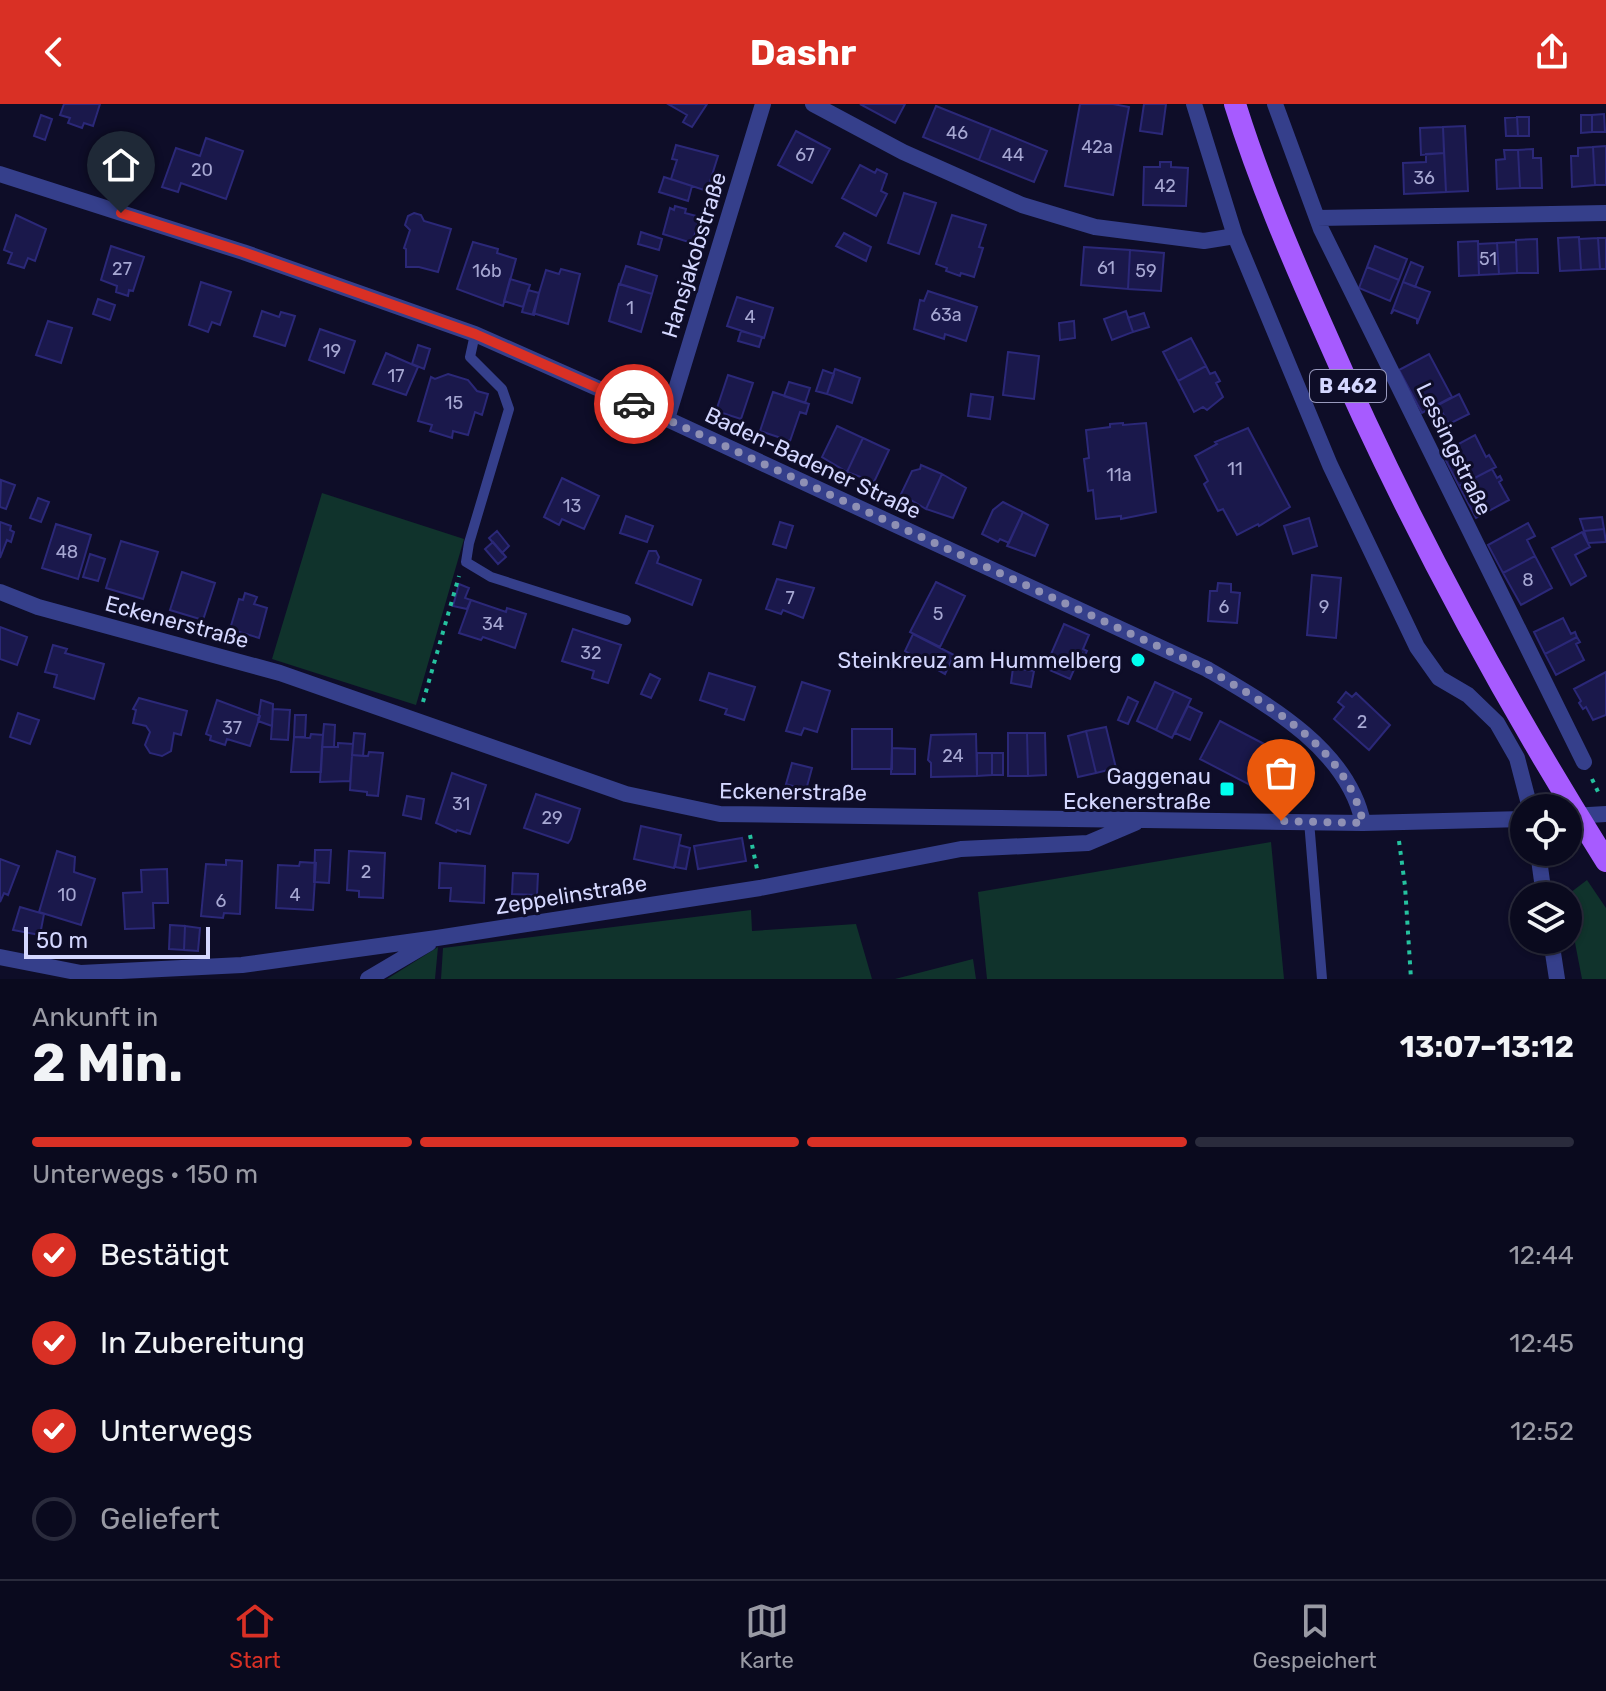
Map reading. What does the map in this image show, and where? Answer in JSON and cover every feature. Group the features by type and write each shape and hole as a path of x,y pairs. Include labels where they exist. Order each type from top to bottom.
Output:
{"main road":[{"name":"B 462","path":"1235,104 1262,182 1358,410 1485,659 1606,861"}],"street":[{"name":"Hansjakobstraße","path":"667,419 763,104"},
{"path":"813,104 903,152 1022,205 1095,227 1204,241 1235,236"},
{"path":"1194,104 1235,236 1330,465 1417,647 1439,678 1468,695 1497,723 1517,758 1526,794"},
{"name":"Lessingstraße","path":"1275,104 1317,218 1584,762"},
{"name":"Baden-Badener Straße","path":"0,174 243,252 475,334 667,419 1207,669 1265,703 1313,742 1345,778 1359,804 1363,823"},
{"path":"1317,218 1606,213"},
{"name":"Eckenerstraße","path":"0,592 38,607 280,673 626,794 720,814 1363,823 1510,819"},
{"path":"1582,816 1606,814"},
{"name":"Zeppelinstraße","path":"0,957 81,973 242,965 760,888 961,849 1088,843 1142,820"},
{"path":"368,979 437,938"},
{"path":"1553,954 1557,979"}],"lane":[{"path":"475,334 470,357 502,389 509,409 466,562 491,577 626,620"},
{"path":"1309,821 1322,979"}],"path":[{"path":"421,708 457,583"},
{"path":"1584,762 1606,808"},
{"path":"747,814 760,888"},
{"path":"1400,846 1411,979"}],"green space":[{"path":"322,493 464,539 416,705 272,659"},
{"path":"1271,842 1284,979 987,979 978,892"},
{"path":"1587,880 1606,908 1606,979 1582,979 1577,954 1582,954 1582,884"},
{"path":"751,910 752,931 856,924 872,979 441,979 443,948"},
{"path":"438,947 435,979 387,979"},
{"path":"973,959 976,979 895,979"}],"building":[{"path":"64,104 100,104 93,126 84,123 82,128 68,123 70,118 60,115"},
{"path":"668,104 707,104 692,127 683,122 687,115"},
{"path":"860,104 905,104 895,123"},
{"path":"1080,104 1129,107 1113,195 1065,186"},
{"path":"1144,104 1166,104 1162,134 1140,131"},
{"path":"936,106 991,128 979,160 923,137"},
{"path":"1604,114 1605,132 1592,132 1592,115"},
{"path":"41,115 52,119 45,140 34,136"},
{"path":"1581,115 1592,115 1592,132 1581,133"},
{"path":"1517,117 1518,136 1506,136 1505,118"},
{"path":"1517,117 1529,117 1529,136 1518,136"},
{"path":"1465,126 1468,191 1446,192 1443,127"},
{"path":"1443,127 1444,153 1421,155 1420,128"},
{"path":"991,128 1047,151 1034,182 979,160"},
{"path":"796,131 830,149 812,183 778,165"},
{"path":"206,138 243,151 226,199 181,183 178,192 162,187 176,148 200,156"},
{"path":"676,145 718,156 707,191 671,179 677,160 672,159"},
{"path":"1606,146 1606,185 1595,185 1593,147"},
{"path":"1593,147 1595,185 1572,187 1571,156 1578,156 1578,148"},
{"path":"1533,149 1533,158 1541,158 1542,188 1520,188 1518,150"},
{"path":"1504,150 1518,150 1520,188 1497,189 1496,160 1505,159"},
{"path":"1444,153 1446,192 1404,194 1403,163 1426,162 1426,154"},
{"path":"1160,162 1171,162 1171,167 1188,168 1186,206 1143,205 1144,167 1160,167"},
{"path":"860,165 875,173 877,169 887,174 881,191 887,194 876,216 842,198"},
{"path":"664,177 692,186 688,201 659,192"},
{"path":"904,193 936,203 919,254 888,243"},
{"path":"675,206 700,217 692,243 663,234 670,208 674,210"},
{"path":"414,213 421,215 424,221 451,229 438,272 406,267 404,248 410,230 405,225 408,216"},
{"path":"16,215 46,229 35,261 28,258 24,268 8,263 12,253 4,250"},
{"path":"952,215 986,225 974,277 961,273 960,276 936,264"},
{"path":"641,232 662,239 659,250 638,244"},
{"path":"844,233 871,247 866,261 836,246"},
{"path":"1579,237 1581,270 1560,271 1558,238"},
{"path":"1598,238 1606,238 1606,269 1600,269"},
{"path":"1598,238 1600,269 1581,270 1579,239"},
{"path":"1537,239 1538,273 1517,273 1516,240"},
{"path":"1478,241 1479,275 1459,276 1458,242"},
{"path":"473,242 498,249 497,253 516,259 503,306 457,289"},
{"path":"1516,242 1517,273 1499,274 1497,243"},
{"path":"1497,243 1499,274 1479,275 1478,244"},
{"path":"111,246 144,257 133,291 129,290 128,296 116,292 117,286 101,280"},
{"path":"1375,246 1407,259 1399,280 1367,267"},
{"path":"1084,247 1130,250 1128,289 1081,285"},
{"path":"1130,250 1164,253 1161,291 1128,289"},
{"path":"1411,262 1423,267 1415,287 1403,282"},
{"path":"626,266 657,276 652,294 620,284"},
{"path":"1367,267 1399,280 1390,301 1359,288"},
{"path":"561,269 580,274 568,324 533,313 546,270 559,274"},
{"path":"510,279 530,285 523,307 504,301"},
{"path":"201,282 231,292 220,325 212,322 208,332 189,325"},
{"path":"1403,282 1430,292 1417,324 1417,319 1394,310 1391,314"},
{"path":"619,284 652,294 641,332 609,321"},
{"path":"528,290 539,293 534,315 522,312"},
{"path":"928,291 977,307 966,341 945,334 944,339 914,329 920,300 924,301"},
{"path":"737,297 773,308 764,338 727,326"},
{"path":"98,299 115,305 110,320 93,314"},
{"path":"262,311 279,317 281,312 295,316 285,346 254,336"},
{"path":"1126,311 1133,332 1112,340 1104,319"},
{"path":"1144,313 1149,327 1133,332 1128,318"},
{"path":"48,321 72,328 61,363 36,355"},
{"path":"1074,321 1075,338 1060,340 1059,323"},
{"path":"320,329 355,341 344,373 309,360"},
{"path":"741,331 762,337 759,347 738,341"},
{"path":"1191,338 1206,366 1178,381 1163,352"},
{"path":"418,345 430,349 424,369 412,364"},
{"path":"1008,352 1039,356 1034,399 1003,395"},
{"path":"386,353 418,367 406,395 373,384"},
{"path":"1429,354 1452,397 1422,413 1399,370"},
{"path":"1206,366 1210,374 1215,372 1220,381 1216,383 1223,397 1207,410 1203,407 1194,412 1178,381"},
{"path":"835,369 860,378 852,403 827,394"},
{"path":"823,370 834,374 827,394 816,391"},
{"path":"448,374 468,380 477,391 488,394 482,415 475,412 468,435 453,431 452,438 430,431 432,425 418,421 431,377 435,379"},
{"path":"728,375 753,383 741,419 716,411"},
{"path":"789,382 810,388 805,403 784,396"},
{"path":"773,392 809,404 806,414 800,412 790,441 760,431"},
{"path":"971,394 993,397 990,419 968,416"},
{"path":"1459,394 1469,414 1449,424 1438,405"},
{"path":"1123,423 1146,423 1156,512 1121,519 1121,516 1096,519 1093,490 1088,491 1084,459 1089,458 1086,430"},
{"path":"837,426 863,438 847,472 822,457"},
{"path":"1248,428 1290,507 1237,535 1223,509 1218,511 1204,484 1208,481 1195,456 1217,444 1215,442"},
{"path":"1475,435 1486,457 1489,455 1496,467 1459,486 1442,453"},
{"path":"863,438 889,450 874,482 847,472"},
{"path":"921,465 942,474 926,509 901,494 912,471 920,469"},
{"path":"1492,469 1497,478 1500,476 1502,480 1499,482 1509,500 1476,518 1459,486"},
{"path":"942,474 966,488 953,518 926,509"},
{"path":"562,478 599,496 584,529 562,519 559,525 544,517"},
{"path":"1,480 15,485 6,509 0,507"},
{"path":"38,498 49,502 41,522 30,518"},
{"path":"1003,502 1023,512 1009,543 1000,539 998,542 982,534 993,510"},
{"path":"1023,512 1048,525 1035,556 1007,546"},
{"path":"626,516 653,526 647,542 620,533"},
{"path":"1602,517 1604,529 1584,531 1580,519"},
{"path":"1309,518 1317,546 1293,554 1284,526"},
{"path":"0,522 11,526 10,530 14,532 0,558"},
{"path":"780,522 793,526 786,548 773,544"},
{"path":"1528,523 1535,536 1527,540 1535,556 1503,573 1488,545"},
{"path":"56,524 91,535 78,579 42,568"},
{"path":"1604,529 1606,542 1588,543 1584,531"},
{"path":"497,531 509,546 502,553 489,538"},
{"path":"1582,532 1590,547 1575,555 1586,576 1571,585 1552,548"},
{"path":"121,541 158,552 143,599 106,588"},
{"path":"493,542 506,557 498,564 485,549"},
{"path":"649,551 656,551 659,557 657,563 701,580 692,605 636,583"},
{"path":"90,554 105,559 98,581 83,577"},
{"path":"1535,556 1552,588 1521,605 1503,573"},
{"path":"182,572 215,583 203,620 170,610"},
{"path":"1312,575 1341,578 1336,638 1307,635"},
{"path":"777,579 814,588 803,618 783,610 781,614 766,609"},
{"path":"936,582 965,596 940,647 910,632"},
{"path":"1218,583 1231,584 1231,592 1240,593 1237,623 1208,621 1210,591 1217,591"},
{"path":"459,584 469,588 465,598 471,600 467,609 453,606"},
{"path":"245,593 257,597 254,604 267,608 259,638 230,629 239,599 243,600"},
{"path":"471,600 506,612 507,608 526,614 515,648 459,633"},
{"path":"1563,618 1571,634 1575,632 1577,637 1545,654 1534,632"},
{"path":"1064,624 1089,635 1083,649 1087,651 1085,655 1081,653 1070,679 1045,668"},
{"path":"0,627 27,637 17,665 0,659"},
{"path":"573,629 621,645 608,683 592,678 594,671 562,661"},
{"path":"913,634 954,655 945,674 905,651"},
{"path":"1577,637 1580,642 1576,644 1584,660 1556,675 1545,654"},
{"path":"53,645 67,649 65,653 104,664 94,699 54,687 57,675 45,672"},
{"path":"1013,668 1034,671 1031,687 1011,683"},
{"path":"1606,672 1606,715 1593,720 1586,707 1583,709 1579,703 1581,701 1574,689"},
{"path":"709,673 755,687 744,720 725,714 727,709 700,700"},
{"path":"650,674 660,679 651,698 641,694"},
{"path":"802,682 830,691 817,732 804,728 801,735 786,731"},
{"path":"1155,682 1174,691 1156,730 1137,721"},
{"path":"1174,691 1191,699 1172,738 1156,730"},
{"path":"1346,692 1352,697 1356,693 1390,725 1369,750 1334,719 1344,707 1338,702"},
{"path":"1128,697 1138,702 1128,724 1118,720"},
{"path":"139,698 187,711 181,735 174,733 171,751 162,756 150,753 145,745 150,732 146,726 133,723 136,710 133,709"},
{"path":"217,700 260,716 250,746 227,739 225,745 210,740 211,736 206,734"},
{"path":"261,700 273,704 272,726 258,721"},
{"path":"1188,706 1202,713 1190,740 1175,733"},
{"path":"273,709 290,710 288,740 271,739"},
{"path":"18,713 39,720 30,744 10,737"},
{"path":"295,715 306,715 305,737 294,737"},
{"path":"1220,721 1270,747 1250,785 1200,759"},
{"path":"324,724 335,725 334,747 322,747"},
{"path":"1106,727 1116,768 1096,773 1086,731"},
{"path":"852,729 892,729 892,769 852,769"},
{"path":"1086,731 1096,773 1078,777 1068,736"},
{"path":"354,733 365,734 363,756 352,755"},
{"path":"1008,733 1027,733 1028,776 1008,776"},
{"path":"1027,733 1045,733 1046,775 1028,776"},
{"path":"311,734 323,735 321,772 291,772 294,737 310,738"},
{"path":"976,734 977,776 931,777 931,763 928,760 931,735"},
{"path":"338,743 353,744 350,781 320,782 322,747 338,747"},
{"path":"892,748 915,749 915,774 891,774"},
{"path":"369,752 383,753 378,796 350,790 352,755 368,756"},
{"path":"977,753 992,753 992,775 977,776"},
{"path":"992,753 1003,753 1003,775 992,775"},
{"path":"792,763 812,768 806,790 786,784"},
{"path":"452,773 486,785 470,834 456,832 436,823"},
{"path":"536,794 580,809 568,843 524,828"},
{"path":"407,796 424,799 421,819 403,815"},
{"path":"641,826 681,835 674,868 634,859"},
{"path":"742,838 746,861 698,869 694,846"},
{"path":"679,845 690,848 686,869 675,867"},
{"path":"315,850 331,850 329,883 314,882"},
{"path":"57,851 75,857 74,872 95,879 81,925 39,912"},
{"path":"349,851 385,853 383,898 359,897 359,891 347,890"},
{"path":"0,859 19,866 8,895 4,893 0,902"},
{"path":"226,860 242,861 240,914 224,913 223,918 201,916 206,864 226,865"},
{"path":"300,862 316,863 313,910 276,908 278,865 299,866"},
{"path":"440,863 485,866 484,903 450,901 451,888 439,888"},
{"path":"167,869 168,903 153,903 154,928 125,929 123,893 142,892 141,870"},
{"path":"513,873 538,874 537,895 512,894"},
{"path":"20,907 44,914 40,935 13,930"},
{"path":"170,925 185,926 184,950 169,949"},
{"path":"185,926 200,928 198,951 184,950"}],"way so far":[{"path":"634,404 1207,669 1265,703 1313,742 1345,778 1359,804 1363,823 1281,821"}],"place":[{"name":"Steinkreuz am Hummelberg","path":"1138,660"},
{"name":"Gaggenau Eckenerstraße","path":"1227,789"}],"route":[{"path":"121,213 243,252 475,334 634,404"}]}
